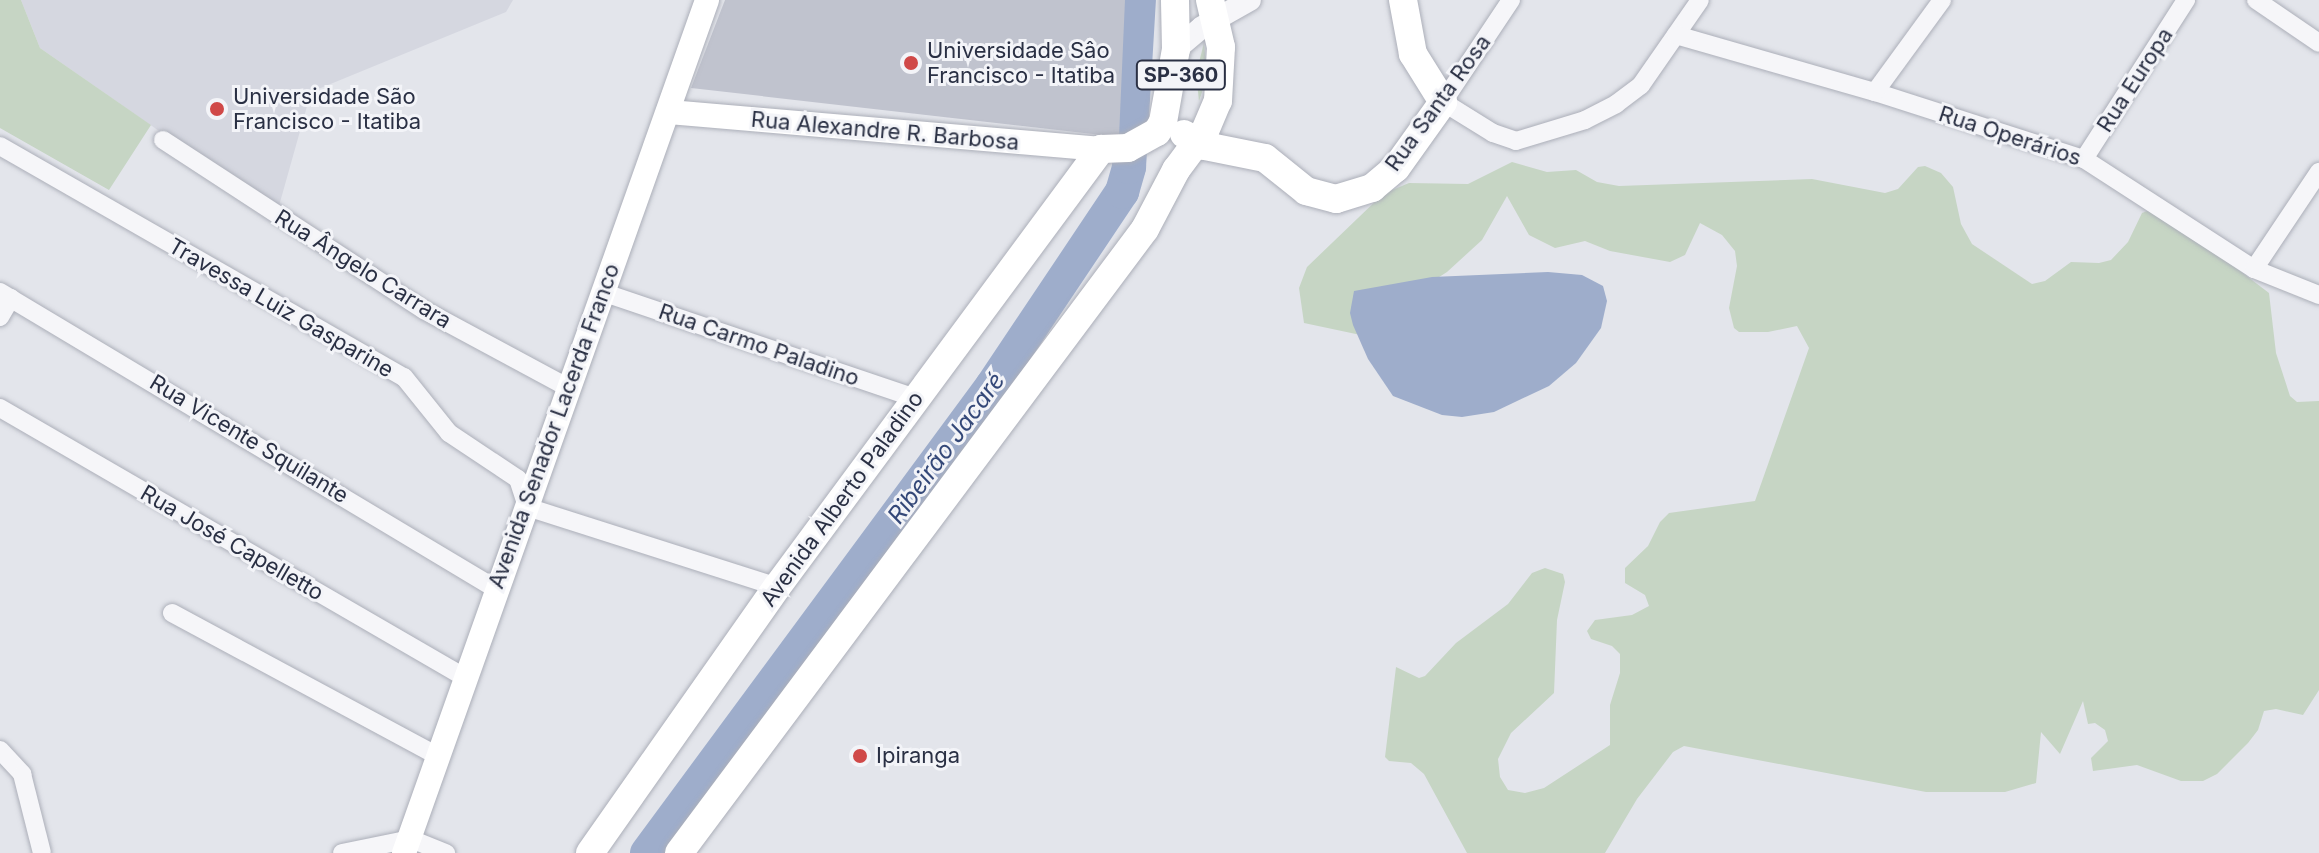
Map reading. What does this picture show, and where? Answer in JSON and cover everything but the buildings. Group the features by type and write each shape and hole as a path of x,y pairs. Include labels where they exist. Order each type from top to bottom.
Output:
{"main road":[{"name":"Avenida Senador Lacerda Franco","path":"407,846 464,677 707,0"},
{"name":"SP-360","path":"1106,149 1128,148 1147,140 1163,122 1182,42 1175,0"},
{"name":"SP-360","path":"1188,0 1176,102 1180,129 1196,143"},
{"path":"1403,0 1413,54 1443,102"},
{"path":"679,853 1145,229 1218,101 1221,47 1213,9"},
{"name":"Rua Santa Rosa","path":"1196,143 1265,158 1306,191 1336,199 1372,188 1396,168 1443,102"},
{"name":"Rua Alexandre R. Barbosa","path":"669,112 1106,149"},
{"name":"Avenida Alberto Paladino","path":"590,853 777,587 1106,149"}],"street":[{"path":"1182,42 1213,9 1250,0"},
{"name":"Rua Santa Rosa","path":"1443,102 1511,0"},
{"path":"1443,102 1493,133 1516,141 1585,120 1616,104 1641,85 1700,0"},
{"path":"1875,92 1942,0"},
{"name":"Rua Europa","path":"2084,159 2186,0"},
{"path":"2256,0 2319,43"},
{"name":"Rua Operários","path":"1676,35 1875,92 2084,159 2254,269 2319,295"},
{"name":"Rua Ângelo Carrara","path":"163,140 424,310 569,388"},
{"name":"Travessa Luiz Gasparine","path":"0,146 404,377 449,433 518,479 527,507"},
{"path":"2254,269 2319,172"},
{"name":"Rua Carmo Paladino","path":"602,292 916,398"},
{"path":"0,317 5,295"},
{"name":"Rua Vicente Squilante","path":"5,295 496,589"},
{"name":"Rua José Capelletto","path":"0,408 464,677"},
{"path":"527,507 777,587"},
{"path":"172,613 439,757"},
{"path":"0,750 22,774 42,853"},
{"path":"342,853 407,846 446,853"}],"shaded area":[{"name":"Universidade São Francisco - Itatiba","path":"21,0 513,0 506,12 311,92 277,213 40,48"}],"green space":[{"path":"0,0 21,0 40,48 151,125 109,190 0,128"},
{"path":"1204,43 1207,77 1199,101 1196,74"},
{"path":"1512,162 1547,172 1576,170 1597,182 1619,186 1812,179 1885,193 1898,189 1918,167 1925,166 1941,173 1953,187 1961,224 1972,244 2032,284 2045,281 2071,262 2111,260 2128,242 2142,213 2152,209 2165,214 2269,293 2276,353 2290,396 2297,402 2319,401 2319,690 2303,715 2276,709 2264,711 2258,730 2217,774 2203,781 2181,781 2137,765 2093,771 2091,758 2108,741 2105,730 2095,723 2088,724 2083,701 2060,754 2041,732 2036,783 2005,792 1926,792 1684,746 1673,752 1637,799 1605,853 1467,853 1424,774 1411,763 1389,761 1385,757 1396,667 1419,678 1425,676 1456,643 1508,604 1532,573 1545,568 1563,574 1565,582 1557,620 1554,693 1511,733 1498,759 1500,777 1508,790 1525,793 1544,788 1610,745 1610,705 1620,673 1620,654 1612,646 1591,639 1587,631 1595,620 1632,615 1649,606 1645,595 1625,583 1625,568 1648,546 1660,522 1669,513 1755,501 1809,348 1797,326 1768,332 1739,332 1734,328 1729,308 1737,266 1735,251 1722,235 1700,223 1685,255 1670,262 1610,251 1585,241 1555,248 1529,235 1507,196 1482,240 1447,272 1414,293 1370,337 1304,323 1299,288 1307,267 1383,194 1409,183 1468,184"}],"water":[{"path":"1548,272 1582,275 1603,286 1607,301 1601,328 1576,363 1549,386 1494,412 1462,417 1442,415 1393,396 1368,359 1350,313 1354,291 1432,277"}],"waterway":[{"name":"Ribeirão Jacaré","path":"647,853 992,386 1122,192 1129,167 1139,0"}],"place":[{"name":"Universidade Sâo Francisco - Itatiba","path":"911,63"},
{"name":"Universidade São Francisco - Itatiba","path":"217,109"},
{"name":"Ipiranga","path":"860,756"}]}
